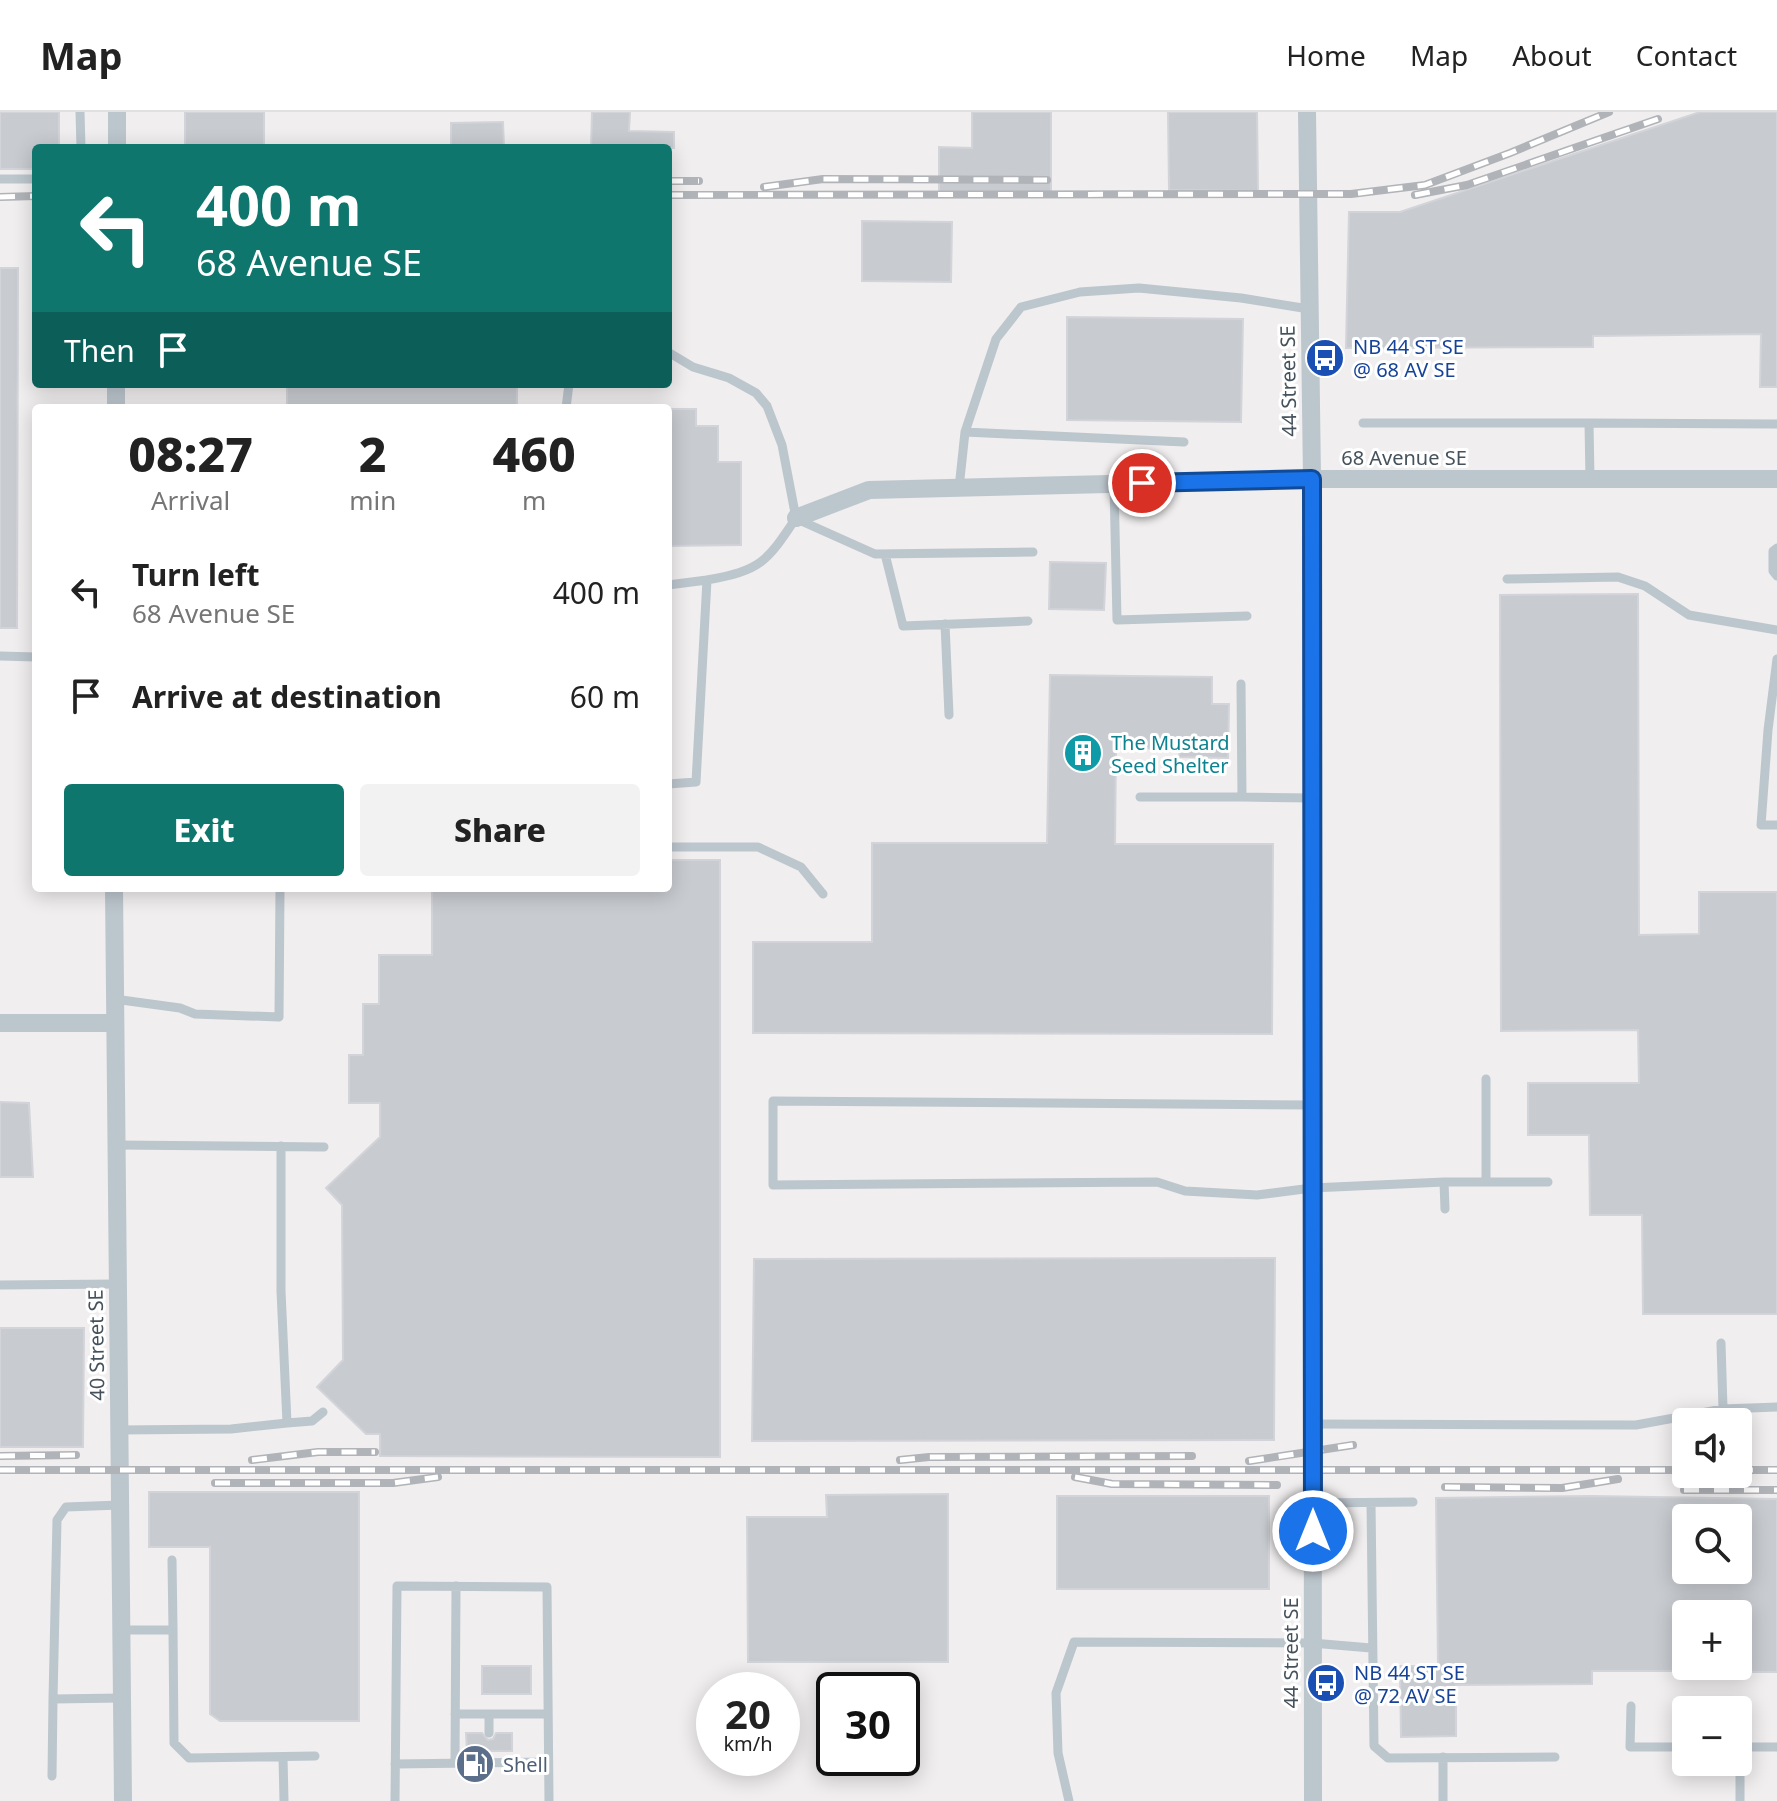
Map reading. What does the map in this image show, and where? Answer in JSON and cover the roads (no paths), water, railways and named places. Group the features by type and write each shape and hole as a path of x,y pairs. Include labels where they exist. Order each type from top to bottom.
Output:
{"street":[{"path":"117,112 117,144"},
{"name":"44 Street SE","path":"1307,112 1312,479 1313,1801"},
{"name":"68 Avenue SE","path":"796,518 869,490 1312,479 1777,479"},
{"name":"40 Street SE","path":"114,892 123,1801"},
{"path":"0,1023 114,1023"}],"lane":[{"path":"80,112 81,144"},
{"path":"0,179 32,179"},
{"path":"959,488 965,432 996,339 1021,307 1080,292 1139,288 1241,298 1309,309"},
{"path":"672,354 693,367 729,378 756,393 767,406 782,445 796,518 771,555 757,567 737,574 672,584"},
{"path":"1363,423 1777,424"},
{"path":"1589,423 1590,479"},
{"path":"965,432 1184,442"},
{"path":"1114,484 1117,620 1247,616"},
{"path":"796,518 875,554 1033,552"},
{"path":"1777,548 1773,551 1773,571 1777,576"},
{"path":"885,554 903,626 1028,621"},
{"path":"1507,579 1618,577 1645,586 1689,615 1777,630"},
{"path":"672,784 696,782 707,580"},
{"path":"945,624 949,715"},
{"path":"0,656 32,657"},
{"path":"1777,659 1761,825 1777,825"},
{"path":"1241,684 1242,797"},
{"path":"1140,797 1312,798"},
{"path":"672,847 758,847 801,867 823,894"},
{"path":"114,999 180,1008 195,1014 279,1017 280,892"},
{"path":"1486,1079 1486,1182"},
{"path":"1313,1105 773,1101 773,1185 1157,1182 1185,1191 1257,1195 1312,1188 1444,1182 1548,1182"},
{"path":"116,1145 324,1147"},
{"path":"281,1146 281,1291 287,1423"},
{"path":"1444,1182 1445,1209"},
{"path":"0,1285 118,1284"},
{"path":"1721,1343 1723,1408"},
{"path":"1750,1408 1777,1407"},
{"path":"120,1430 231,1429 312,1421 323,1412"},
{"path":"1313,1424 1636,1425 1672,1418"},
{"path":"1313,1503 1413,1502"},
{"path":"1371,1503 1374,1746 1388,1758 1555,1757"},
{"path":"52,1776 57,1520 66,1507 120,1505"},
{"path":"172,1560 174,1743 189,1758 315,1756"},
{"path":"395,1801 397,1586 547,1587 549,1801"},
{"path":"455,1763 456,1586"},
{"path":"121,1630 173,1630"},
{"path":"1069,1801 1058,1753 1056,1693 1074,1642 1312,1643 1371,1648"},
{"path":"53,1699 122,1698"},
{"path":"1631,1706 1630,1747 1672,1747"},
{"path":"455,1714 547,1714"},
{"path":"489,1714 489,1733"},
{"path":"1752,1747 1777,1747"},
{"path":"490,1751 490,1763"},
{"path":"283,1757 284,1801"},
{"path":"1443,1757 1443,1801"},
{"path":"395,1764 548,1762"},
{"path":"1740,1776 1740,1801"}],"railway":[{"path":"672,195 1351,194 1425,185 1609,112"},
{"path":"1415,195 1467,185 1658,119"},
{"path":"764,187 823,179 1047,180"},
{"path":"672,181 699,181"},
{"path":"0,197 32,196"},
{"path":"1249,1461 1353,1445"},
{"path":"252,1460 318,1452 375,1452"},
{"path":"0,1456 76,1455"},
{"path":"900,1460 929,1457 1192,1456"},
{"path":"0,1470 1672,1470"},
{"path":"1752,1470 1777,1470"},
{"path":"215,1483 393,1483 438,1477"},
{"path":"1075,1477 1112,1484 1277,1485"},
{"path":"1445,1487 1562,1488 1618,1479"},
{"path":"1684,1490 1777,1490"}],"place":[{"name":"NB 44 ST SE @ 68 AV SE","path":"1325,358"},
{"name":"The Mustard Seed Shelter","path":"1083,753"},
{"name":"NB 44 ST SE @ 72 AV SE","path":"1326,1683"},
{"name":"Shell","path":"475,1764"}]}
